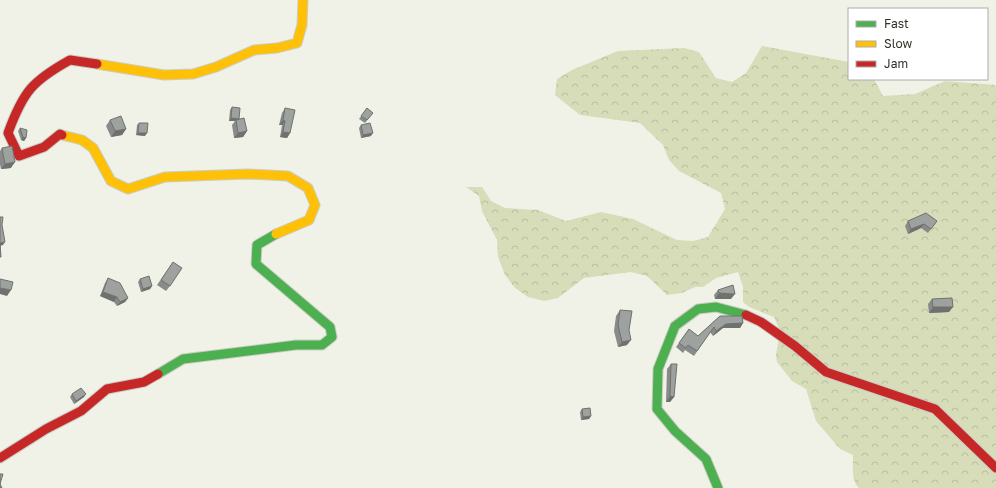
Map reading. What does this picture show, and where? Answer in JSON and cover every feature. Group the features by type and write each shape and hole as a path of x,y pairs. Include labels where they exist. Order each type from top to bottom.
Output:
{"street":[{"path":"0,458 46,429 81,411 107,389 144,382 183,359 296,345 322,345 332,337 330,327 256,264 257,245 281,231 309,220 315,205 308,188 288,176 248,174 165,177 128,188 112,181 93,148 82,140 60,134 44,147 19,156 8,133 18,104 32,83 70,60 164,75 193,74 216,67 254,50 277,48 297,42 302,25 303,0"},
{"path":"718,488 706,459 674,431 657,409 658,369 675,326 698,309 716,307 741,312 761,322 795,346 826,372 935,409 996,468"}],"green space":[{"path":"762,46 848,62 848,80 875,80 883,96 915,94 945,81 996,85 996,488 859,488 856,485 854,477 853,455 840,449 816,421 806,389 792,381 777,362 776,355 780,331 774,317 749,307 743,302 743,287 738,272 716,278 703,287 695,287 682,293 667,295 647,276 631,272 584,278 558,298 544,301 528,297 515,288 505,275 498,257 497,240 482,211 479,196 466,187 482,187 491,201 505,208 538,210 566,221 601,212 633,219 677,240 693,241 708,237 725,209 721,193 679,171 669,160 663,145 640,123 580,115 555,95 557,79 572,70 618,51 684,48 699,52 716,78 732,82 746,73"}],"building":[{"path":"232,107 240,108 239,119 231,118"},
{"path":"285,108 295,110 290,133 283,132"},
{"path":"367,108 373,113 367,120 361,116"},
{"path":"121,116 126,129 115,131 110,120"},
{"path":"244,118 247,131 238,133 236,120"},
{"path":"139,123 148,123 147,133 138,133"},
{"path":"370,123 373,133 363,135 361,125"},
{"path":"20,128 27,130 26,138 23,137"},
{"path":"12,146 15,162 5,164 2,148"},
{"path":"926,213 937,221 931,229 924,224 911,229 908,221"},
{"path":"0,217 3,217 2,225 5,242 0,243"},
{"path":"173,262 182,268 170,286 161,280"},
{"path":"149,276 152,286 143,289 140,279"},
{"path":"108,278 120,283 128,298 120,302 117,297 103,292"},
{"path":"0,279 13,282 11,290 0,288"},
{"path":"733,285 735,294 719,293 718,290"},
{"path":"952,298 953,307 933,307 932,299"},
{"path":"620,310 632,311 629,330 631,340 622,342 618,325"},
{"path":"720,316 742,316 743,323 726,324 716,331 714,327 697,351 688,345 686,348 679,343 689,329 698,336"},
{"path":"671,364 677,364 674,397 670,396"},
{"path":"81,388 86,394 76,401 72,394"},
{"path":"590,408 591,416 583,417 582,409"},
{"path":"0,474 3,474 0,484"}],"traffic: fast":[{"path":"158,374 183,359 296,345 322,345 332,337 330,327 256,264 257,245 276,234"},
{"path":"718,488 706,459 675,431 657,409 658,369 675,326 698,309 716,307 746,315"}],"traffic: slow":[{"path":"97,64 164,75 193,74 216,67 254,50 277,48 297,43 302,25 303,0"},
{"path":"62,135 82,140 93,148 111,181 128,189 165,177 248,174 288,176 308,188 315,205 309,220 276,234"}],"traffic: jam":[{"path":"62,135 60,134 44,147 19,156 8,133 24,97 46,74 70,60 97,64"},
{"path":"746,315 761,322 795,346 826,372 935,409 996,468"},
{"path":"0,458 46,429 81,411 107,389 144,382 158,374"}]}
